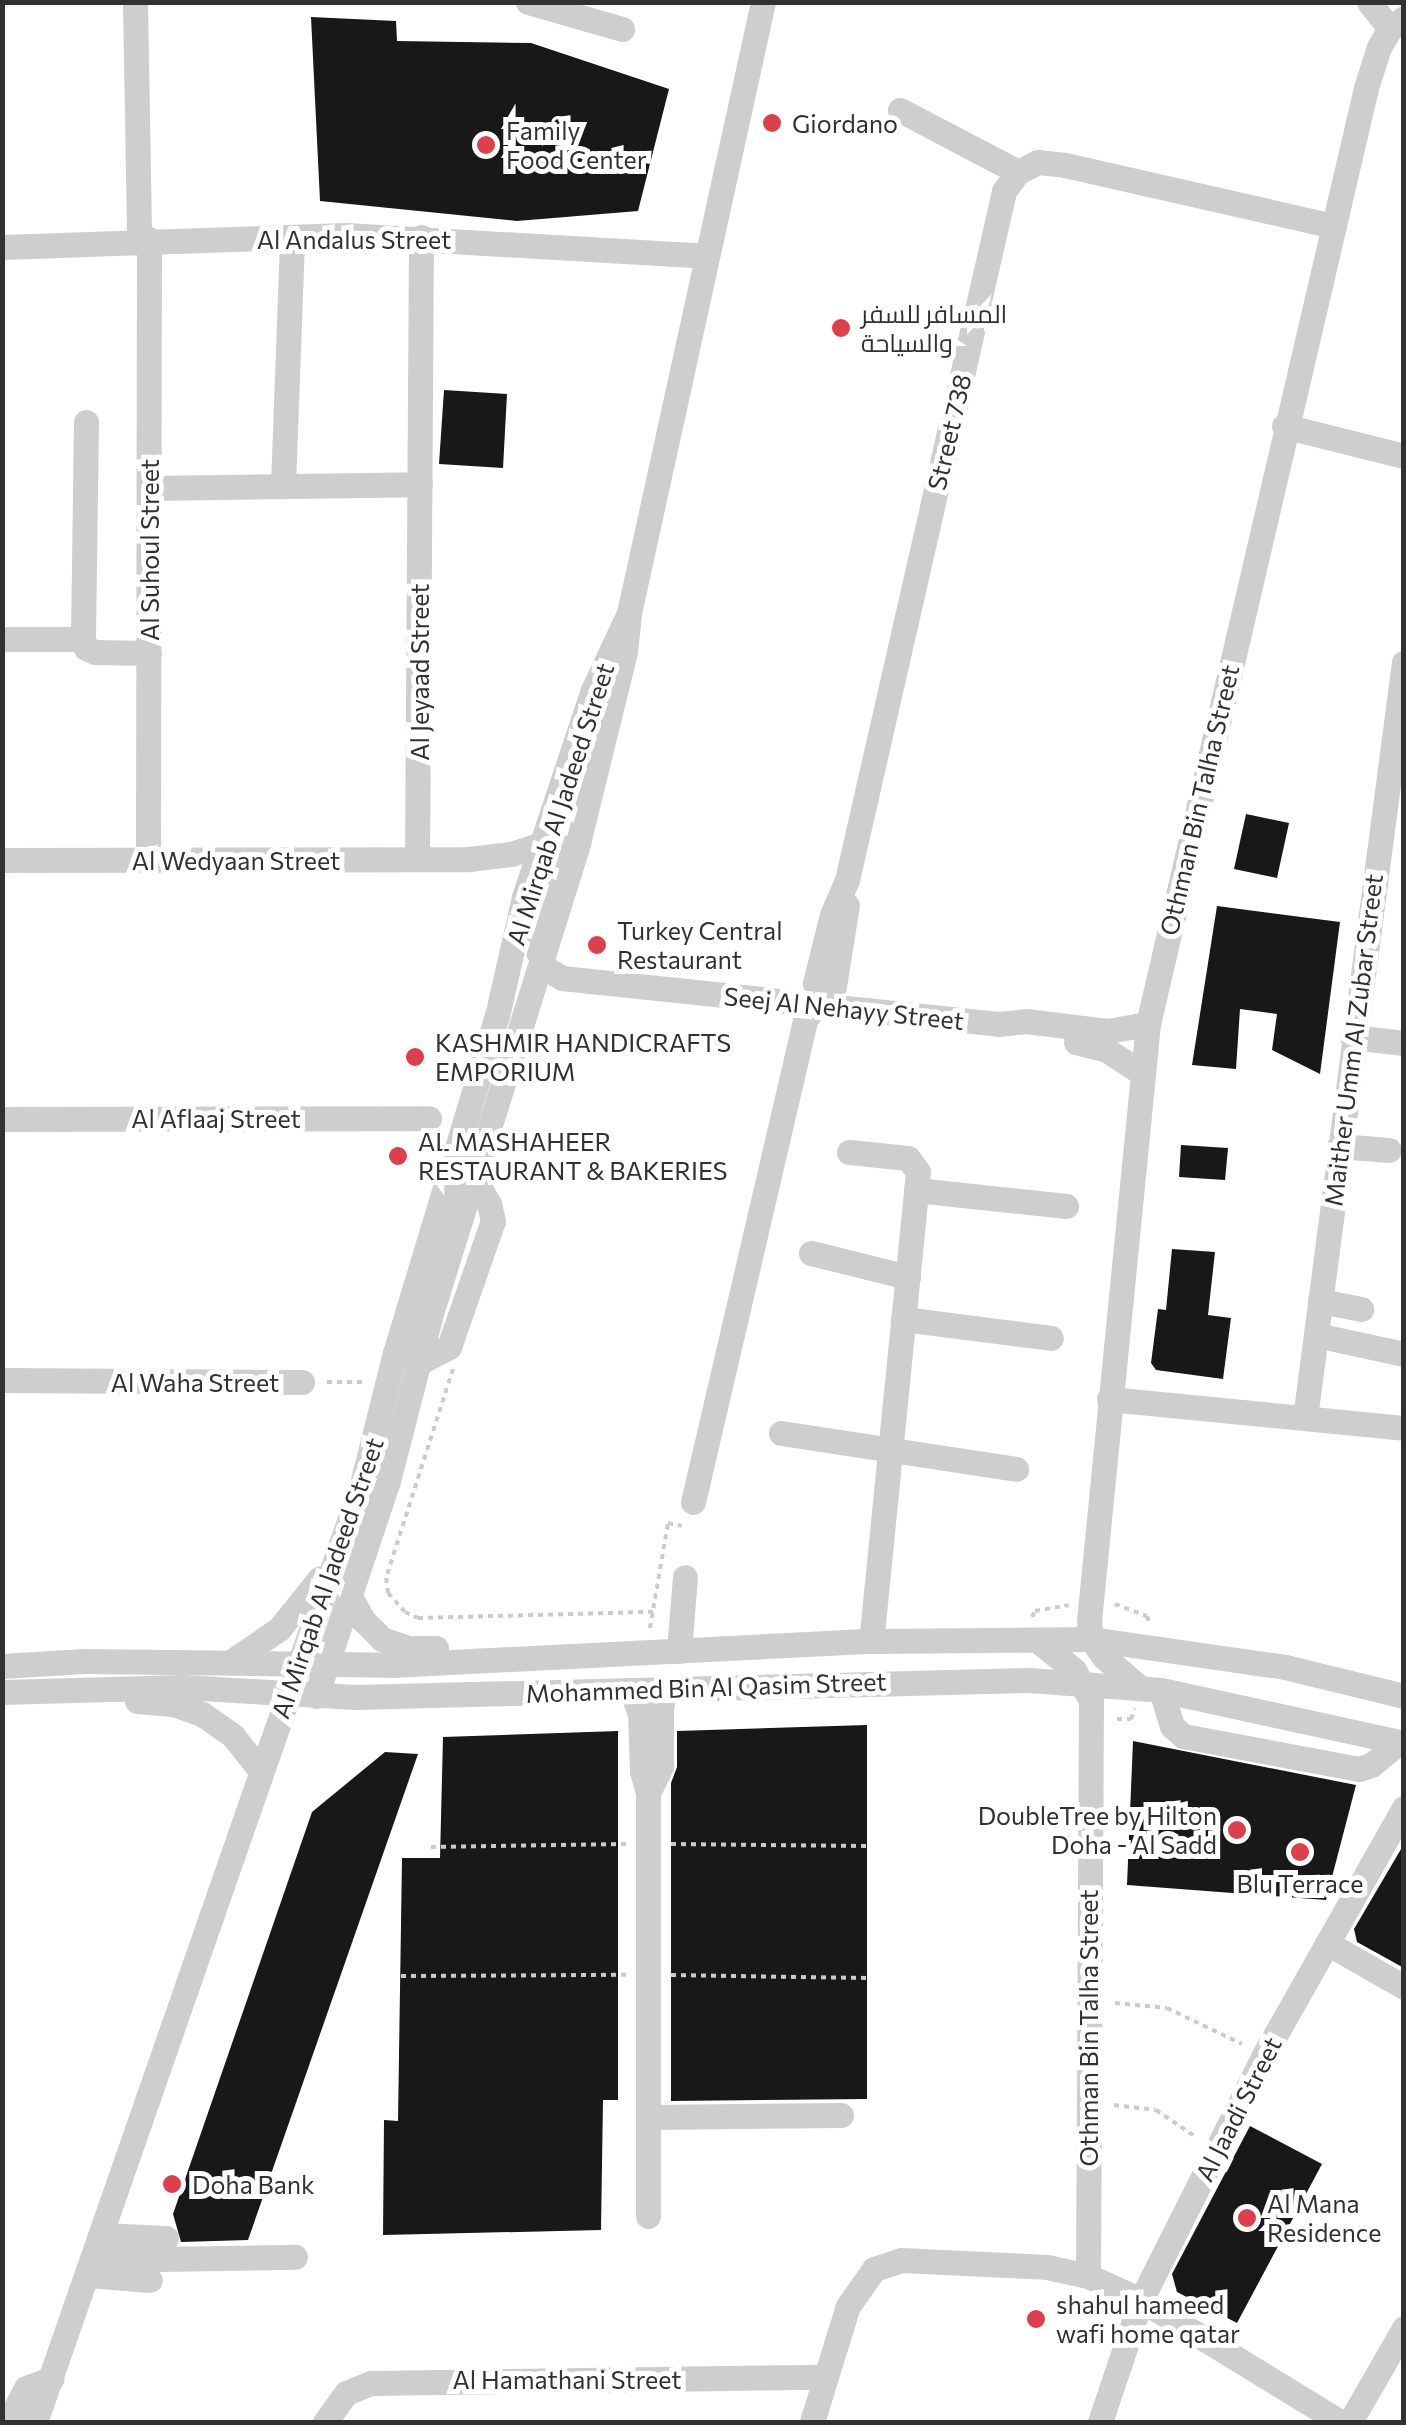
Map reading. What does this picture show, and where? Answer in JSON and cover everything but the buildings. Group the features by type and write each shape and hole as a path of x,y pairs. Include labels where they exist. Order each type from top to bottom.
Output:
{"street":[{"name":"Al Suhoul Street","path":"135,2 149,488 148,860"},
{"path":"528,2 622,28"},
{"name":"Al Mirqab Al Jadeed Street","path":"316,1696 388,1481 416,1364 583,826 625,652 628,613 763,2"},
{"path":"1369,2 1397,24"},
{"name":"Othman Bin Talha Street","path":"1092,1639 1089,1621 1104,1604 1108,1399 1148,1024 1284,426 1372,67 1397,24"},
{"path":"900,110 1018,172 1038,162 1065,164 1334,226"},
{"name":"Street 738","path":"693,1502 805,1019 834,986 844,936 847,880 999,210 1004,190 1018,172"},
{"name":"Al Andalus Street","path":"2,247 144,239 422,237 705,256"},
{"name":"Al Jeyaad Street","path":"417,859 422,237"},
{"path":"283,486 292,238"},
{"path":"86,422 83,639 86,648 96,652 149,653"},
{"path":"1284,426 1404,456"},
{"path":"149,488 420,484"},
{"name":"Al Mirqab Al Jadeed Street","path":"35,2422 372,1452 387,1382 494,1028 524,896 593,690 628,613"},
{"path":"7,639 83,639"},
{"name":"Maither Umm Al Zubar Street","path":"1305,1418 1404,662"},
{"path":"542,966 536,929 563,821 562,785"},
{"name":"Al Wedyaan Street","path":"2,860 469,859 511,854 541,844"},
{"name":"Al Wedyaan Street","path":"469,859 499,870 524,896"},
{"name":"Seej Al Nehayy Street","path":"542,966 562,978 998,1024 1026,1022 1106,1032 1148,1024"},
{"path":"998,1024 1015,1032 1105,1049 1142,1072"},
{"path":"1352,1037 1404,1043"},
{"name":"Al Aflaaj Street","path":"2,1118 429,1118"},
{"path":"1339,1146 1389,1150"},
{"path":"850,1152 914,1160 916,1190 871,1641"},
{"path":"416,1364 444,1352 493,1221 489,1204 474,1178"},
{"path":"916,1190 1066,1206"},
{"path":"810,1254 908,1277"},
{"path":"1320,1301 1362,1309"},
{"path":"903,1318 1051,1338"},
{"path":"1316,1335 1404,1354"},
{"name":"Al Waha Street","path":"2,1380 302,1382"},
{"path":"1108,1399 1404,1428"},
{"path":"781,1432 1016,1469"},
{"path":"232,1662 280,1630 337,1554"},
{"path":"682,1650 688,1577"},
{"path":"349,1594 372,1630 394,1645 493,1647 523,1660"},
{"path":"1104,1604 1138,1644"},
{"path":"1092,1639 1119,1672 1150,1688 1172,1726 1183,1736 1359,1769 1371,1765 1401,1742"},
{"name":"Mohammed Bin Al Qasim Street","path":"2,1666 54,1661 326,1665 523,1660 871,1641 1092,1639 1286,1667 1404,1696"},
{"path":"1037,1640 1084,1683"},
{"path":"1054,1681 1068,1691 1087,1720"},
{"name":"Mohammed Bin Al Qasim Street","path":"2,1692 95,1687 316,1696 1054,1681 1150,1688 1401,1742"},
{"name":"Othman Bin Talha Street","path":"1084,1683 1091,1701 1087,1720 1088,2276"},
{"path":"95,1687 117,1698 173,1704 202,1714 233,1736 261,1772"},
{"path":"648,1794 660,1766 662,1706 667,1688"},
{"path":"631,1690 640,1714 642,1771 648,1794 648,2216"},
{"name":"Al Jaadi Street","path":"1100,2422 1140,2300 1264,2055 1404,1808"},
{"path":"1326,1943 1404,1987"},
{"path":"648,2117 841,2115"},
{"path":"97,2249 167,2232"},
{"path":"97,2249 295,2256"},
{"path":"97,2249 150,2280"},
{"path":"812,2422 848,2306 874,2269 901,2260 1047,2267 1088,2276 1140,2300 1340,2422"},
{"path":"1350,2422 1404,2328"},
{"name":"Al Hamathani Street","path":"325,2422 346,2394 370,2382 826,2377"},
{"path":"8,2422 26,2388 50,2380"}],"path":[{"path":"444,1352 453,1376 386,1578 388,1593 405,1612 418,1618 653,1612"},
{"name":"Al Waha Street","path":"302,1382 387,1382"},
{"path":"1104,1604 1149,1618 1138,1644"},
{"path":"1088,2004 1135,2003 1168,2008 1264,2055"},
{"path":"1088,2106 1132,2105 1156,2110 1216,2151"}],"place":[{"name":"Giordano","path":"772,123"},
{"name":"Family Food Center","path":"486,145"},
{"name":"المسافر للسفر والسياحة","path":"841,328"},
{"name":"Turkey Central Restaurant","path":"597,945"},
{"name":"KASHMIR HANDICRAFTS EMPORIUM","path":"415,1057"},
{"name":"AL MASHAHEER RESTAURANT & BAKERIES","path":"398,1156"},
{"name":"DoubleTree by Hilton Doha - Al Sadd","path":"1237,1830"},
{"name":"Blu Terrace","path":"1300,1852"},
{"name":"Doha Bank","path":"172,2184"},
{"name":"Al Mana Residence","path":"1247,2218"},
{"name":"shahul hameed wafi home qatar","path":"1036,2319"}]}
